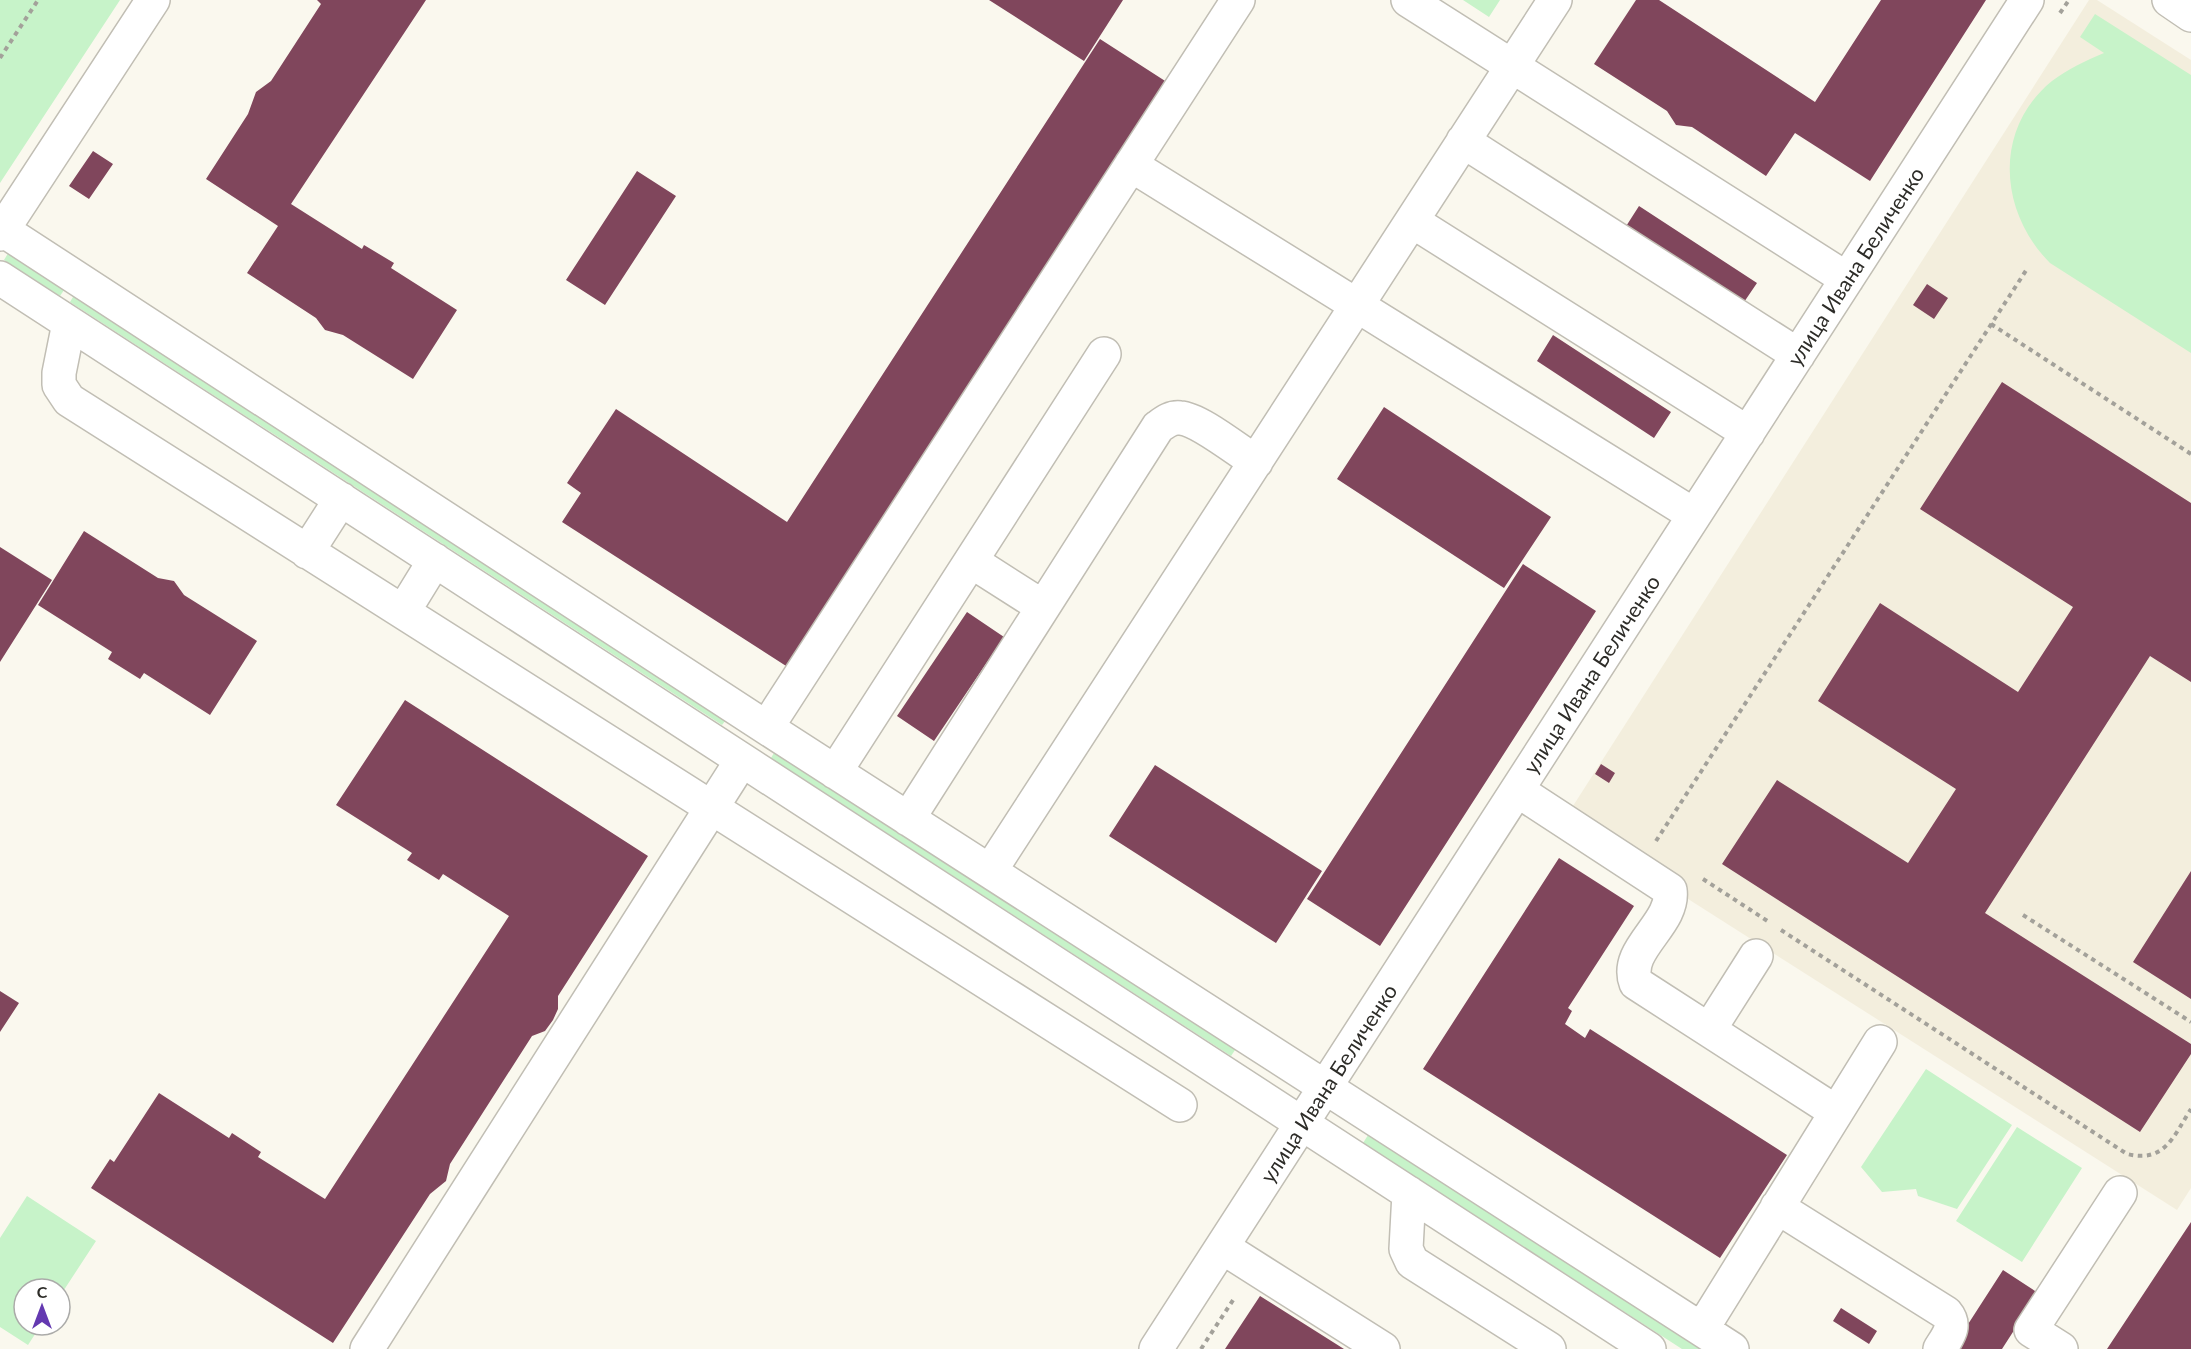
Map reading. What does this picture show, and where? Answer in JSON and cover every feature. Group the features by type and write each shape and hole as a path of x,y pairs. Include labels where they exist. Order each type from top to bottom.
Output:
{"street":[{"path":"153,0 1,232 1732,1349"},
{"path":"767,727 1238,0"},
{"path":"1408,0 1847,279"},
{"path":"990,871 1555,0"},
{"name":"улица Ивана Беличенко","path":"1156,1349 2027,0"},
{"path":"2169,0 2191,15"},
{"path":"1463,141 1798,355"},
{"path":"1131,165 1694,515"},
{"path":"1412,221 1748,433"},
{"path":"0,278 1649,1349"},
{"path":"69,323 59,373 59,385 69,400 1180,1105"},
{"path":"835,772 1104,354"},
{"path":"908,819 1158,427 1168,420 1181,418 1193,422 1256,462"},
{"path":"307,552 341,499"},
{"path":"403,612 435,560"},
{"path":"971,561 1043,607"},
{"path":"367,1349 742,760"},
{"path":"1517,790 1670,890 1669,906 1634,965 1633,975 1636,983 1836,1112"},
{"path":"1709,1030 1756,956"},
{"path":"1702,1329 1880,1042"},
{"path":"1409,1193 1406,1250 1412,1262 1549,1349"},
{"path":"2061,1349 2031,1330 2120,1193"},
{"path":"1777,1207 1946,1312 1951,1319 1952,1328 1940,1349"},
{"path":"1222,1247 1383,1349"}],"path":[{"path":"0,58 38,0"},
{"path":"1652,846 2027,268"},
{"path":"1991,324 2191,454"},
{"path":"1702,878 2127,1154 2142,1157 2157,1154 2167,1146 2191,1109"},
{"path":"2023,915 2191,1022"}],"shaded area":[{"path":"2089,0 2097,0 2191,60 2191,1188 2177,1210 1564,820"}],"green space":[{"path":"0,0 120,0 0,183"},
{"path":"1463,0 1500,0 1489,17"},
{"path":"2095,14 2191,75 2191,353 2050,263 2033,243 2020,220 2013,196 2010,171 2012,146 2020,123 2033,101 2052,81 2104,53 2080,37"},
{"path":"10,250 66,287 60,296 4,260"},
{"path":"76,292 729,716 722,725 70,302"},
{"path":"777,748 1237,1047 1231,1056 771,758"},
{"path":"1926,1069 2012,1125 1957,1209 1918,1196 1916,1189 1882,1192 1861,1167"},
{"path":"2017,1127 2082,1168 2022,1262 1956,1221"},
{"path":"1370,1132 1706,1349 1682,1349 1363,1143"},
{"path":"27,1196 96,1241 72,1278 12,1277 12,1335 0,1327 0,1238"},
{"path":"16,1337 33,1337 28,1345"}],"building":[{"path":"317,0 426,0 291,204 362,249 364,245 394,263 391,268 457,310 413,379 343,335 325,330 316,318 247,273 278,226 206,179 248,114 256,92 271,81 321,4"},
{"path":"989,0 1123,0 1084,61"},
{"path":"1636,0 1659,0 1815,102 1881,0 1986,0 1870,181 1795,133 1766,176 1692,127 1676,125 1667,111 1594,64"},
{"path":"1100,39 1176,88 797,673 562,522 581,493 567,483 616,409 787,522"},
{"path":"93,151 113,164 89,199 69,186"},
{"path":"637,171 676,196 605,305 566,280"},
{"path":"1639,206 1757,283 1740,308 1623,231"},
{"path":"1927,284 1948,298 1934,319 1913,305"},
{"path":"1553,335 1671,412 1654,438 1537,361"},
{"path":"2002,382 2191,503 2191,682 2150,656 1985,913 2191,1044 2191,1054 2140,1132 1722,864 1777,780 1908,863 1956,789 1818,701 1880,603 2018,692 2073,607 1920,509"},
{"path":"1384,407 1551,517 1504,588 1337,479"},
{"path":"84,531 158,578 174,581 184,595 257,641 210,715 144,673 140,679 108,659 112,652 38,605"},
{"path":"0,547 52,580 0,662"},
{"path":"1523,564 1596,611 1380,946 1307,899"},
{"path":"967,612 1004,637 934,741 897,716"},
{"path":"405,700 648,856 558,996 558,1009 553,1020 545,1031 532,1036 450,1164 446,1181 430,1194 333,1343 91,1188 110,1159 114,1162 159,1093 229,1138 232,1133 261,1152 258,1157 325,1199 509,916 443,874 439,880 407,860 412,853 336,805"},
{"path":"1601,764 1615,773 1609,783 1595,774"},
{"path":"1155,765 1322,871 1276,943 1109,836"},
{"path":"1559,858 1634,906 1568,1008 1572,1011 1565,1024 1585,1038 1590,1029 1787,1155 1720,1258 1423,1069"},
{"path":"2191,871 2191,999 2133,962"},
{"path":"0,991 19,1003 0,1032"},
{"path":"2191,1222 2191,1349 2107,1349"},
{"path":"2003,1270 2038,1293 2002,1349 1952,1349"},
{"path":"1260,1296 1344,1349 1225,1349"},
{"path":"1841,1308 1877,1331 1869,1344 1833,1321"}]}
